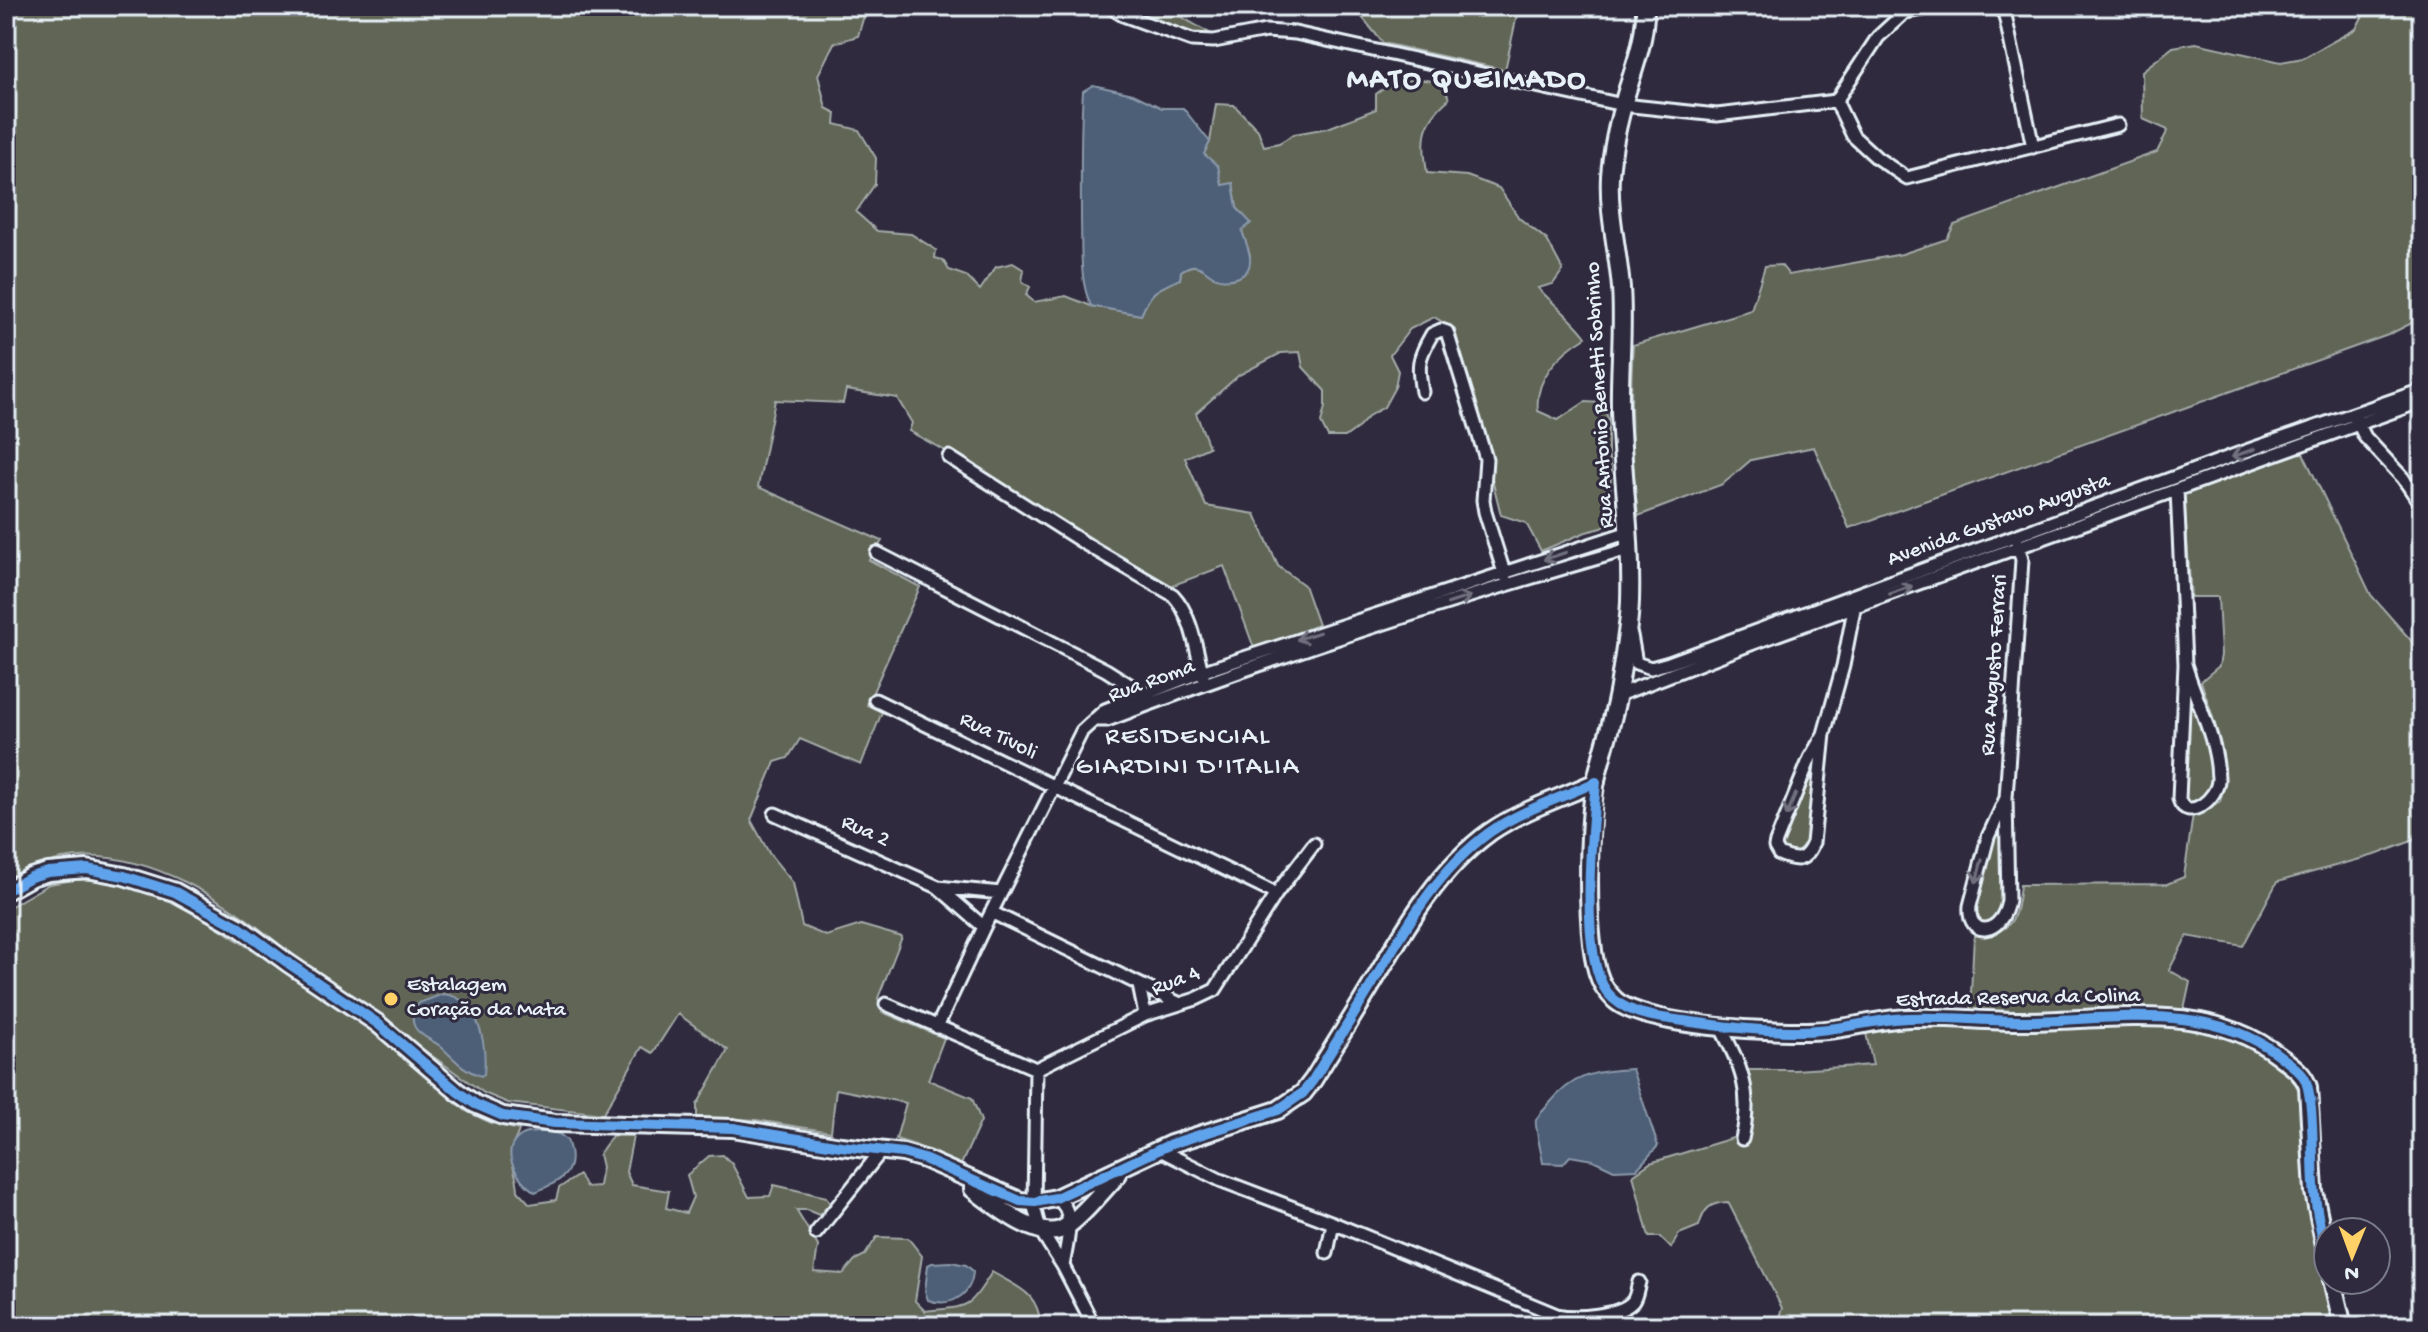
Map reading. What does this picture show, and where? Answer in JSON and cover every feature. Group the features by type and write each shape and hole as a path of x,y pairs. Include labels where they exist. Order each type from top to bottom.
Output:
{"street":[{"path":"1109,6 1123,15 1192,40 1214,41 1266,31 1295,33 1623,105 1717,115 1836,101"},
{"name":"Rua Antonio Benetti Sobrinho","path":"1596,782 1618,695 1629,615 1629,540 1621,431 1621,288 1610,180 1623,105 1642,39 1645,6"},
{"path":"1836,101 1878,37 1905,12 1941,6"},
{"path":"2003,6 2033,147"},
{"path":"1836,101 1853,136 1877,158 1907,178 2118,125"},
{"path":"1422,392 1419,361 1432,334 1441,330 1447,332 1486,459 1485,512 1506,578"},
{"name":"Avenida Gustavo Augusta","path":"1629,615 1636,663 1651,668 2177,490 2422,390"},
{"name":"Avenida Gustavo Augusta","path":"2017,542 2246,451 2422,401"},
{"path":"2357,419 2365,437 2403,478 2422,506"},
{"path":"949,457 1173,595 1186,615 1203,678"},
{"path":"2403,478 2422,492"},
{"path":"2177,490 2185,664 2179,799 2181,806 2192,809 2210,799 2219,783 2204,715 2185,664"},
{"name":"Rua Roma","path":"1055,787 1082,731 1105,710 1629,540"},
{"name":"Rua Roma","path":"1506,578 1629,540"},
{"name":"Rua Augusto Ferrari","path":"2006,798 1988,837 1970,906 1972,922 1985,929 1992,929 2007,911 2006,798 2022,560 2017,542"},
{"path":"877,553 1106,670 1148,698"},
{"path":"1824,734 1810,758 1776,842 1779,854 1794,860 1808,854 1813,843 1824,734 1843,666 1856,599"},
{"name":"Avenida Gustavo Augusta","path":"1618,695 1856,599"},
{"name":"Rua Tivoli","path":"875,700 1276,894"},
{"path":"6,891 31,877 48,872 87,869 124,876 175,892 239,927 377,1023 458,1092 503,1116 570,1123 733,1128 914,1155 1008,1197 1035,1202 1056,1198 1158,1149 1269,1114 1292,1102 1313,1080 1410,920 1455,864 1489,833 1509,821 1596,782"},
{"name":"Estrada Reserva da Colina","path":"1596,782 1590,850 1590,922 1599,979 1620,1004 1648,1016 1793,1032 1830,1030 1896,1019 2023,1021 2114,1016 2190,1021 2230,1029 2270,1048 2306,1079 2310,1100 2314,1192 2319,1216"},
{"path":"937,1027 1055,787"},
{"name":"Rua 2","path":"775,814 938,887 984,927"},
{"name":"Rua 4","path":"1036,1069 1145,1015 1215,990 1276,894 1314,844"},
{"name":"Rua 2","path":"938,887 1001,893"},
{"path":"991,912 1180,1004"},
{"path":"1139,985 1145,1015"},
{"path":"886,1004 1036,1069 1035,1213 1040,1230 1094,1326"},
{"path":"1720,1026 1746,1086 1742,1139"},
{"path":"1158,1149 1220,1180 1569,1318 1583,1318 1620,1309 1633,1301 1639,1282"},
{"path":"816,1233 882,1150"},
{"path":"943,1168 1020,1222 1040,1230 1055,1231 1069,1225 1125,1167"},
{"path":"1056,1198 1064,1205 1069,1225 1063,1266"},
{"path":"1327,1253 1333,1223"},
{"path":"2336,1296 2343,1326"}],"green space":[{"path":"6,6 874,6 874,10 863,19 858,36 834,43 818,75 826,108 836,113 835,124 859,130 876,158 875,184 856,212 877,231 911,234 936,250 935,258 943,260 949,270 966,276 980,290 996,267 1013,263 1024,270 1022,281 1030,287 1026,295 1034,302 1066,296 1091,306 1141,315 1148,300 1160,289 1180,279 1181,271 1186,268 1198,266 1214,277 1250,255 1242,231 1250,223 1237,208 1233,183 1221,186 1203,154 1210,142 1216,104 1234,105 1258,130 1264,146 1279,143 1294,134 1328,128 1376,109 1376,94 1399,82 1425,80 1443,83 1449,99 1428,124 1424,141 1427,173 1467,176 1499,188 1519,218 1547,240 1563,270 1553,284 1538,288 1586,337 1550,368 1540,388 1538,411 1558,420 1585,402 1603,403 1608,419 1610,502 1615,519 1602,528 1541,551 1526,523 1501,515 1455,330 1434,317 1410,329 1390,355 1398,371 1395,387 1384,407 1345,437 1328,437 1321,423 1325,391 1303,367 1300,352 1281,353 1239,375 1196,413 1209,447 1185,458 1206,506 1255,514 1278,566 1304,585 1318,625 1254,648 1224,566 1171,586 909,431 912,423 897,398 846,390 843,403 775,400 758,487 882,541 869,560 920,587 867,705 882,712 861,765 800,739 788,758 775,762 751,820 769,853 793,883 802,926 826,936 861,925 902,937 878,998 882,1012 944,1038 928,1080 972,1098 981,1121 960,1167 896,1139 906,1103 836,1089 831,1132 756,1120 697,1117 697,1105 728,1050 678,1014 653,1053 642,1047 603,1114 508,1103 484,1093 216,899 156,869 124,860 93,857 62,859 6,883"},
{"path":"1116,6 1162,6 1215,36 1202,39"},
{"path":"1353,6 1519,6 1505,70 1383,43"},
{"path":"2356,6 2422,6 2422,318 2388,335 1849,528 1814,447 1751,460 1723,484 1638,516 1631,430 1633,345 1751,310 1765,266 1781,265 1789,275 1902,254 1947,239 1954,225 2157,152 2168,130 2143,119 2142,71 2173,47 2196,43 2281,62 2303,58 2356,29 2363,15"},
{"path":"2302,451 2371,595 2422,653 2422,837 2378,854 2277,882 2243,946 2187,936 2169,970 2190,982 2184,1010 2110,1007 2027,1014 1970,1012 1974,936 1997,932 2010,923 2017,908 2020,885 2167,884 2184,877 2193,814 2220,802 2224,772 2220,741 2201,681 2219,666 2218,597 2191,597 2184,495"},
{"path":"2188,690 2206,735 2214,772 2213,785 2208,792 2187,803 2184,798"},
{"path":"1818,753 1813,830 1805,851 1796,855 1782,850 1779,842"},
{"path":"2003,812 2005,896 1995,923 1985,925 1975,918 1980,877 1987,850"},
{"path":"110,880 175,902 368,1027 466,1111 491,1123 519,1130 511,1158 518,1191 530,1204 556,1200 559,1188 579,1175 586,1187 599,1186 602,1167 599,1154 612,1136 633,1136 626,1172 632,1185 669,1191 666,1208 686,1213 693,1197 687,1175 709,1156 723,1155 732,1164 749,1197 770,1196 774,1185 826,1197 830,1204 819,1215 796,1210 818,1246 814,1272 843,1274 855,1260 865,1255 877,1237 908,1238 922,1256 915,1301 925,1311 966,1304 992,1272 1026,1292 1036,1305 1041,1326 6,1326 6,909 49,884"},
{"path":"2113,1023 2196,1028 2226,1034 2255,1046 2297,1077 2302,1087 2309,1195 2313,1216 2312,1296 2331,1296 2337,1326 1776,1326 1782,1308 1728,1202 1709,1208 1699,1226 1679,1234 1671,1248 1660,1237 1649,1237 1633,1175 1650,1163 1746,1134 1751,1104 1747,1070 1873,1065 1866,1033 1910,1026 2005,1030"}],"water":[{"path":"1093,85 1133,94 1162,108 1183,108 1210,142 1204,154 1218,166 1222,185 1233,183 1237,208 1251,223 1242,231 1250,256 1249,268 1245,273 1237,278 1222,279 1198,266 1188,267 1181,271 1180,279 1155,292 1141,315 1091,306 1082,264 1081,156 1083,91"},
{"path":"443,994 455,997 473,1013 484,1049 484,1074 481,1076 463,1067 414,1026 413,1016 419,1003"},
{"path":"1632,1069 1658,1146 1637,1169 1614,1170 1593,1160 1570,1156 1563,1164 1543,1163 1536,1120 1557,1095 1586,1076"},
{"path":"549,1132 567,1140 571,1160 566,1174 535,1192 518,1175 511,1152 521,1136"},
{"path":"951,1262 966,1265 973,1271 969,1287 952,1301 928,1300 925,1291 928,1265"}],"cycle path":[{"path":"6,891 31,877 48,872 87,869 124,876 175,892 239,927 377,1023 458,1092 475,1104 503,1116 555,1123 733,1128 903,1153 924,1159 1020,1201 1035,1202 1056,1198 1171,1144 1278,1110 1303,1093 1409,923 1453,865 1502,824 1596,782 1590,891 1593,950 1598,975 1607,992 1623,1006 1663,1018 1778,1031 1818,1030 1894,1019 1926,1018 2022,1021 2156,1017 2221,1026 2251,1038 2280,1056 2303,1076 2310,1098 2318,1216"}],"place":[{"name":"Estalagem Coração da Mata","path":"391,999"}],"district":[{"name":"MATO QUEIMADO","path":"1467,81"},
{"name":"RESIDENCIAL GIARDINI D'ITALIA","path":"1188,753"}]}
